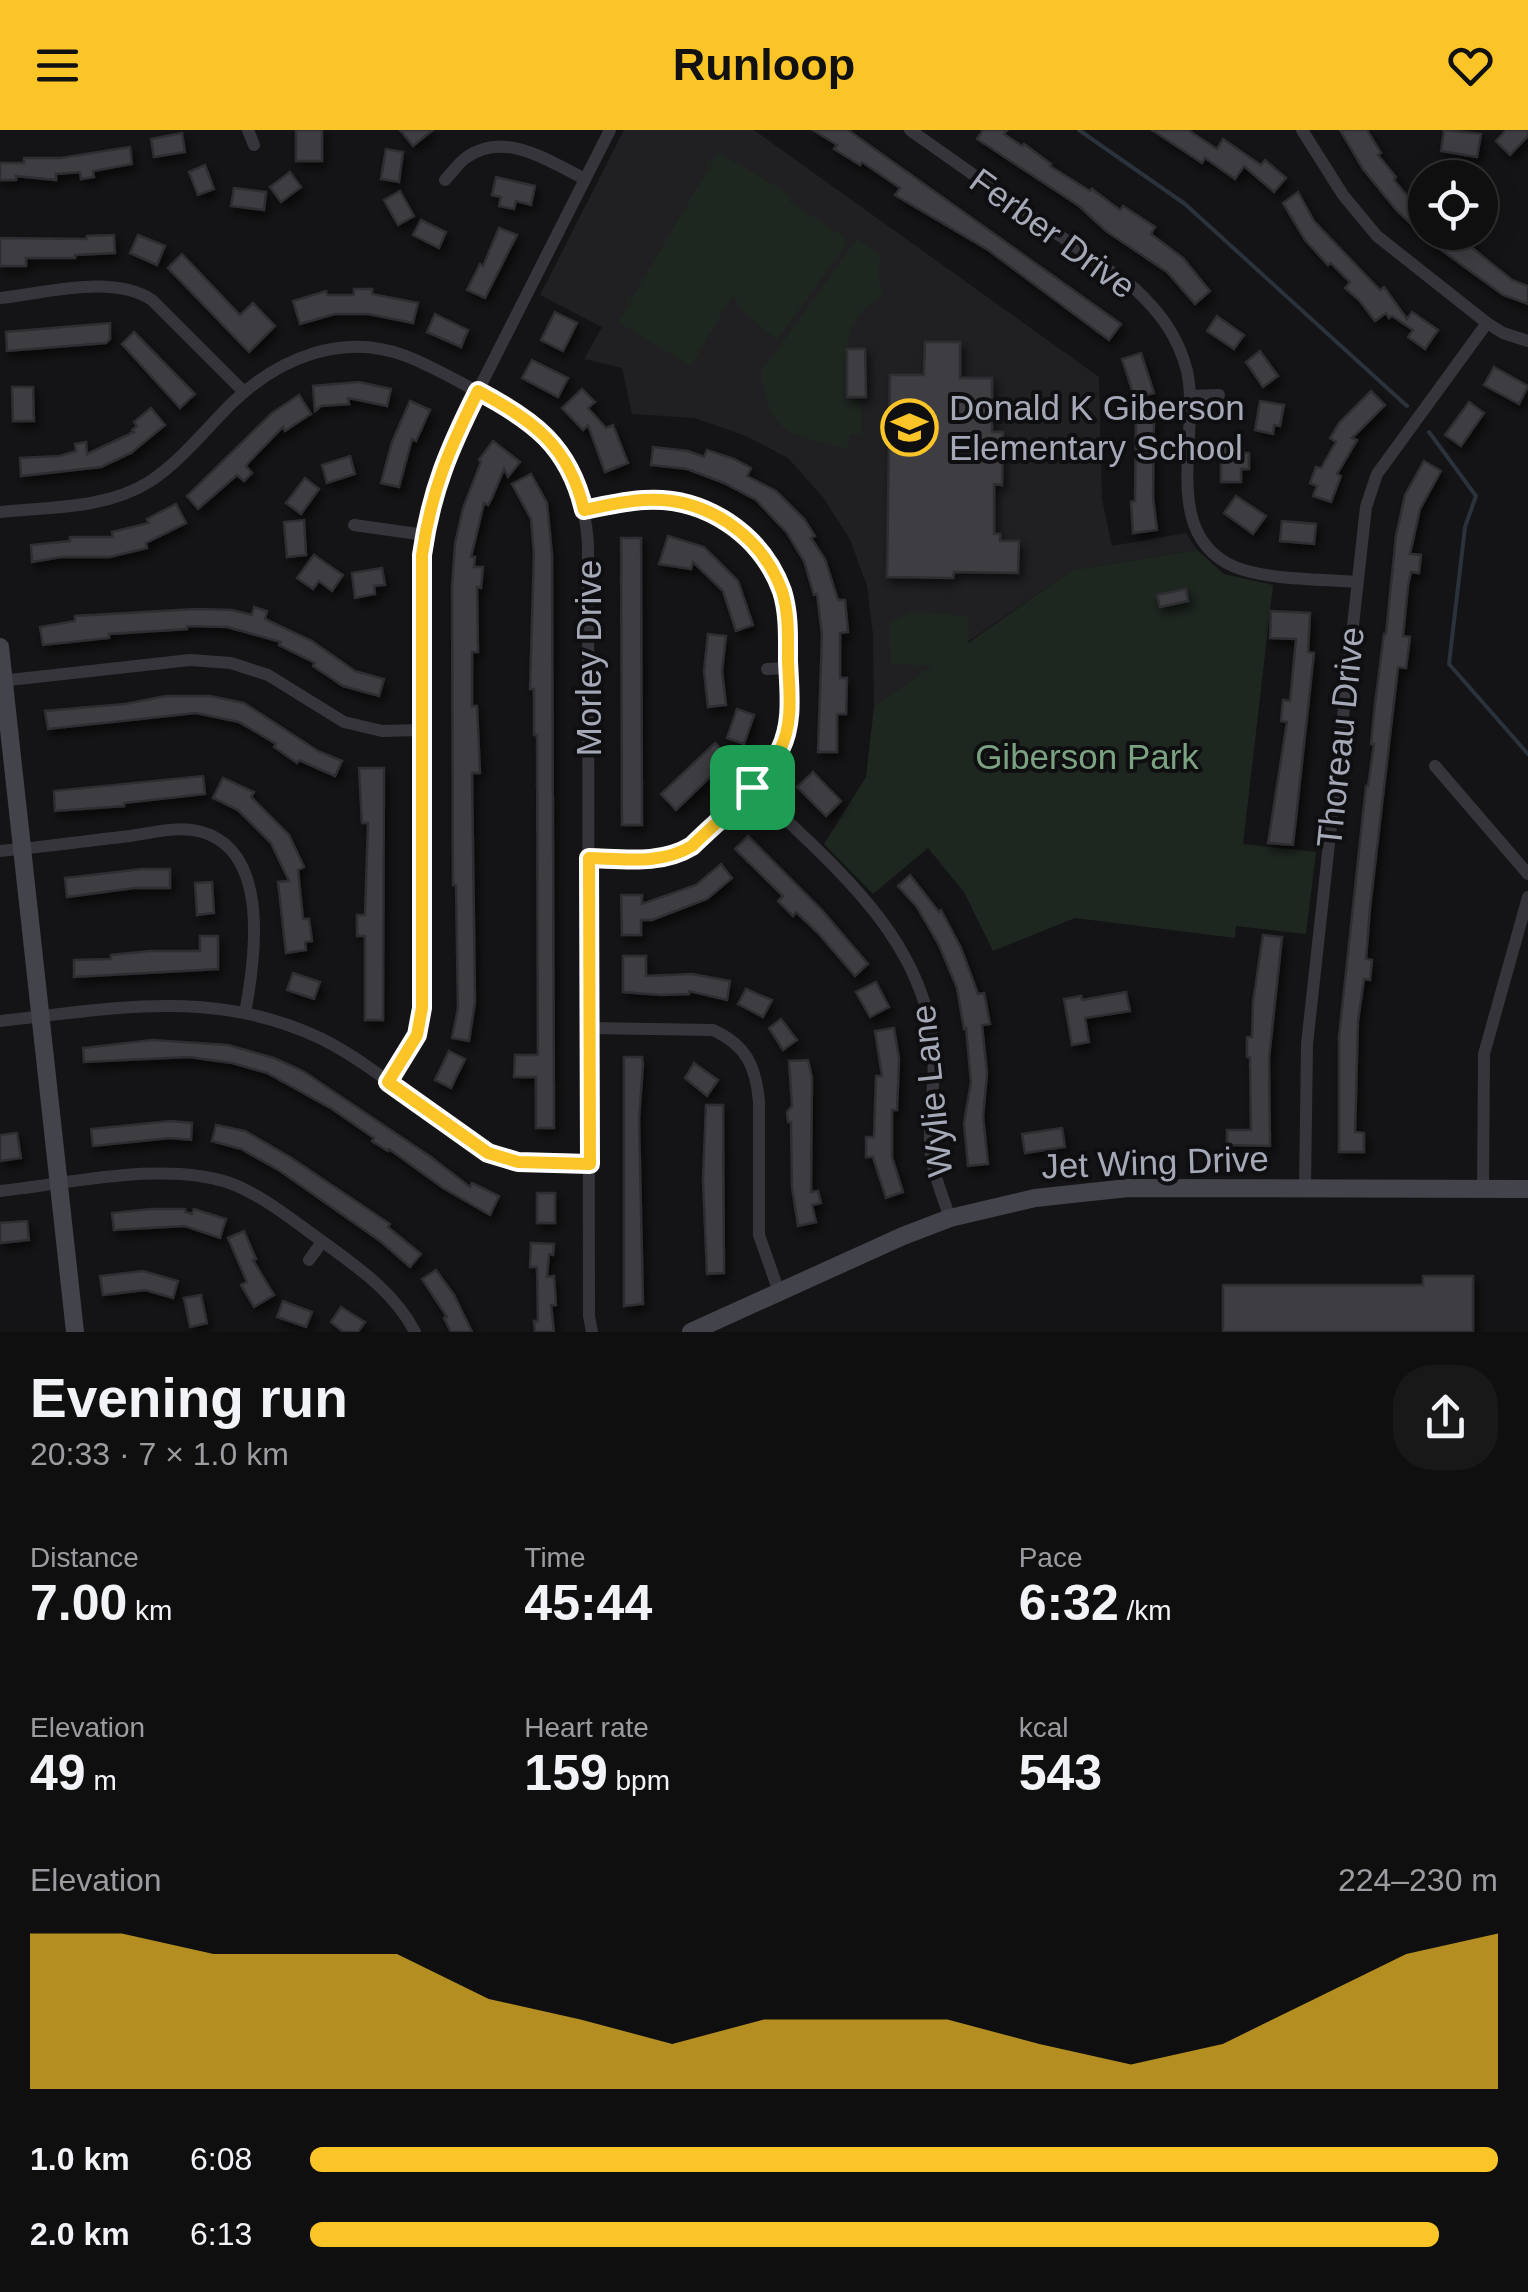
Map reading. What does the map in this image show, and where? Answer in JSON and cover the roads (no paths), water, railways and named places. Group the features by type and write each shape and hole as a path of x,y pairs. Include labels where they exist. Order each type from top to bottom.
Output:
{"main road":[{"path":"0,647 75,1332"},
{"name":"Jet Wing Drive","path":"691,1332 950,1218 1072,1192 1128,1188 1528,1189"}],"street":[{"path":"248,130 254,145"},
{"path":"388,1082 410,1050 421,1023 420,575 424,535 445,456 610,130"},
{"name":"Ferber Drive","path":"910,130 1152,304 1174,336 1187,373 1188,506 1200,538 1210,551 1224,561 1255,572 1357,582"},
{"path":"1302,130 1342,195 1377,236 1487,323 1528,341"},
{"path":"445,180 466,157 508,146 530,152 586,180"},
{"path":"0,298 111,286 140,292 244,392"},
{"name":"Thoreau Drive","path":"1305,1189 1307,1044 1366,507 1377,474 1487,323"},
{"name":"Morley Drive","path":"0,512 91,502 139,486 166,468 270,370 324,350 364,347 403,355 518,412 548,439 568,466 584,510 588,546 592,1332"},
{"path":"1190,396 1219,395"},
{"path":"584,510 624,502 670,500 690,504 737,528 756,546 782,592 787,615 788,668 787,735 772,765 692,846 669,858 589,858"},
{"path":"354,525 424,535"},
{"path":"2,681 190,660 232,662 268,675 344,722 382,730 420,730"},
{"path":"768,669 788,668"},
{"path":"1434,766 1528,874"},
{"name":"Wylie Lane","path":"752,787 873,910 901,946 913,970 926,1007 933,1045 931,1156 950,1218"},
{"path":"0,851 182,829 214,837 237,857 249,885 255,950 245,1013"},
{"path":"1482,1188 1484,1054 1528,897"},
{"path":"0,1022 148,1004 186,1004 245,1013 322,1040 488,1153 518,1162 590,1164"},
{"path":"589,1028 713,1030 745,1050 753,1064 759,1102 759,1236 778,1292"},
{"path":"0,1191 149,1174 199,1175 250,1193 364,1272 399,1306 415,1332"},
{"path":"308,1260 322,1242"}],"waterway":[{"path":"1079,130 1185,204 1407,406"},
{"path":"1429,432 1476,496 1465,527 1449,664 1528,754"}],"place":[{"name":"Donald K Giberson Elementary School","path":"910,427"}],"park label":[{"name":"Giberson Park","path":"1087,756"}]}
